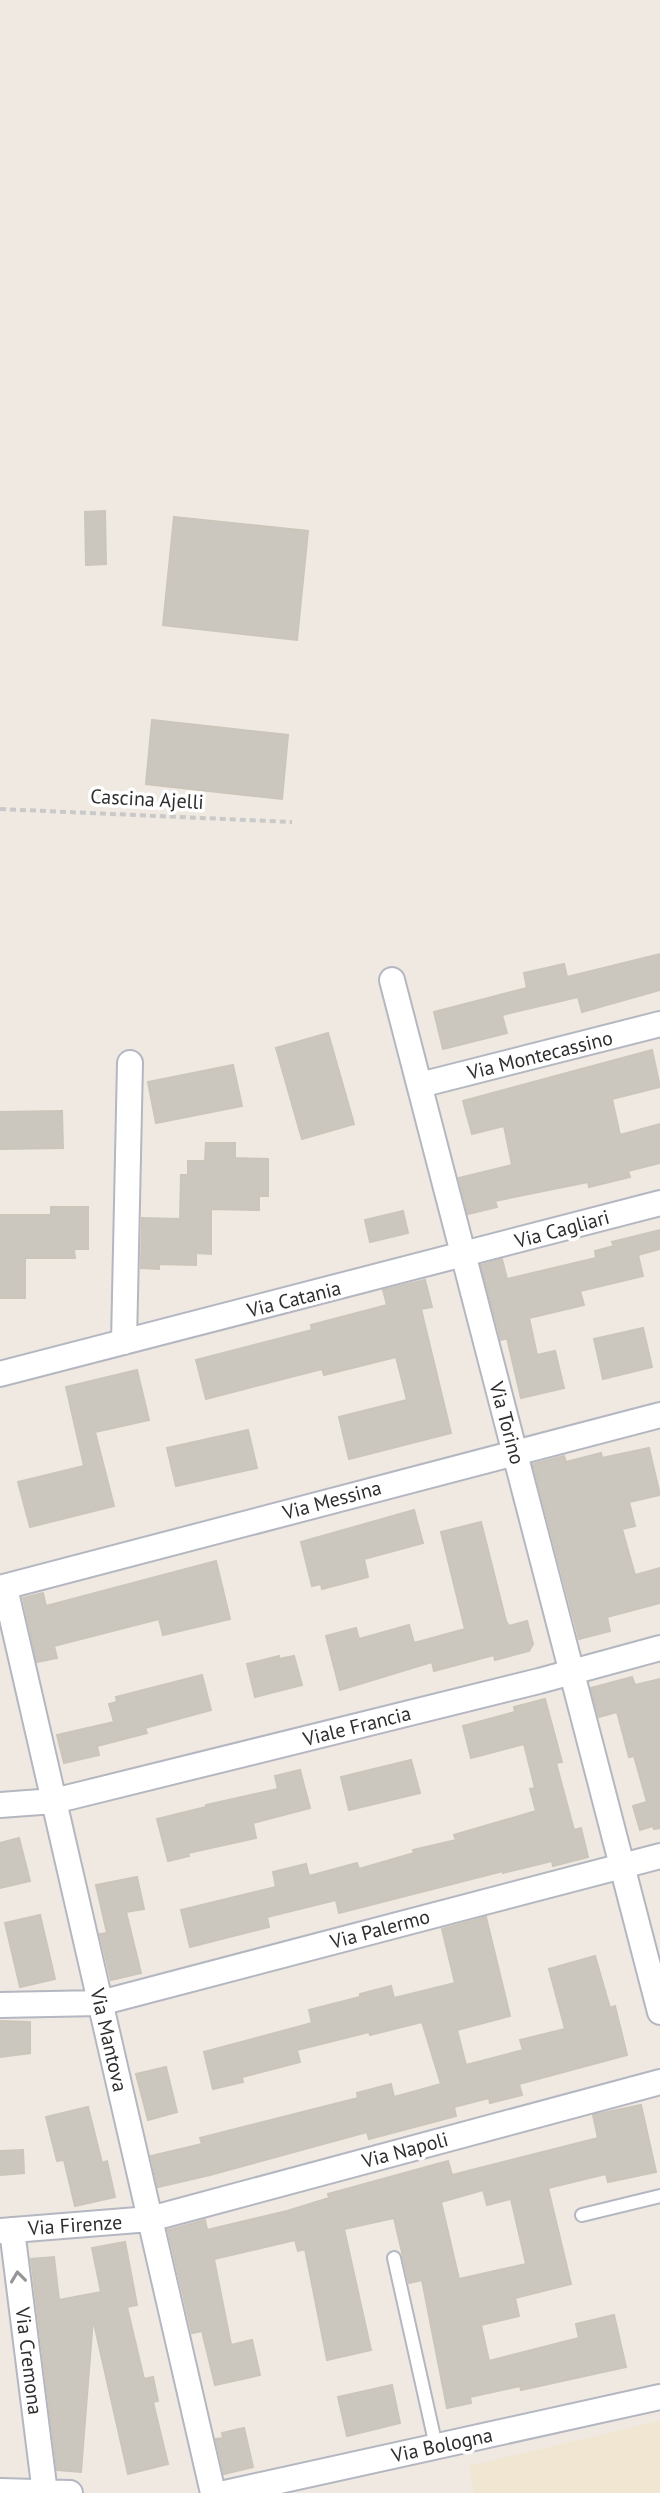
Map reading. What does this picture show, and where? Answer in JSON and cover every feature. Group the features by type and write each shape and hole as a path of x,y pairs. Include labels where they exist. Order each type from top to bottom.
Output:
{"street":[{"name":"Via Torino","path":"392,980 660,2012"},
{"name":"Via Montecassino","path":"420,1085 660,1024"},
{"path":"124,1342 130,1063"},
{"name":"Via Cagliari","path":"464,1255 660,1203"},
{"name":"Via Catania","path":"0,1374 464,1255"},
{"name":"Via Messina","path":"2,1588 660,1415"},
{"name":"Via Mantova","path":"2,1588 213,2493"},
{"name":"Viale Francia","path":"0,1805 54,1801 660,1648"},
{"name":"Via Palermo","path":"0,2005 100,2003 660,1856"},
{"name":"Via Napoli","path":"150,2219 660,2082"},
{"name":"Via Firenze","path":"6,2230 150,2219"},
{"name":"Via Cremona","path":"6,2230 45,2493"},
{"name":"Via Bologna","path":"225,2493 660,2397"},
{"path":"0,2491 70,2493"}],"lane":[{"path":"582,2215 660,2196"},
{"path":"394,2258 436,2446"}],"path":[{"name":"Cascina Ajelli","path":"0,809 292,822"}],"shaded area":[{"path":"660,2421 660,2493 474,2493 469,2466"}],"building":[{"path":"105,511 106,564 86,565 85,512"},
{"path":"174,517 308,531 297,640 163,625"},
{"path":"152,720 288,735 282,799 146,784"},
{"path":"660,954 660,990 582,1012 578,997 502,1015 507,1033 443,1049 434,1012 527,988 524,973 564,964 567,977"},
{"path":"328,1033 354,1124 302,1139 276,1048"},
{"path":"652,1050 660,1087 612,1099 620,1135 660,1124 660,1163 628,1171 630,1177 589,1187 588,1182 495,1201 497,1207 468,1214 459,1178 512,1165 504,1126 472,1134 463,1101"},
{"path":"233,1065 242,1106 156,1123 148,1082"},
{"path":"62,1111 63,1148 0,1149 0,1112"},
{"path":"206,1143 235,1143 235,1158 268,1159 268,1196 259,1196 259,1210 211,1209 211,1254 196,1253 196,1265 159,1264 159,1269 141,1268 142,1218 180,1219 181,1175 188,1175 188,1161 205,1161"},
{"path":"51,1207 88,1207 88,1249 74,1249 75,1258 25,1258 25,1298 0,1298 0,1215 51,1215"},
{"path":"403,1211 408,1233 370,1242 365,1220"},
{"path":"660,1230 660,1249 638,1255 643,1276 580,1291 584,1305 529,1318 537,1355 555,1351 564,1388 521,1398 507,1338 501,1340 481,1265 502,1259 507,1279 596,1258 595,1251 614,1246 612,1242"},
{"path":"425,1280 432,1307 421,1309 451,1433 349,1459 339,1417 407,1400 396,1357 324,1375 322,1369 206,1399 196,1360 312,1330 311,1325 387,1305 383,1290"},
{"path":"643,1328 652,1367 603,1379 594,1339"},
{"path":"137,1370 149,1420 95,1432 114,1506 30,1527 18,1482 84,1466 66,1387"},
{"path":"248,1430 257,1468 176,1486 167,1448"},
{"path":"649,1448 660,1495 629,1502 635,1526 622,1529 635,1575 660,1568 660,1603 607,1617 610,1631 579,1639 533,1464 564,1456 566,1462 601,1453 602,1458"},
{"path":"414,1510 423,1543 364,1559 368,1577 322,1589 321,1584 312,1586 301,1542"},
{"path":"481,1522 506,1621 509,1626 527,1621 533,1644 529,1651 495,1660 494,1655 434,1671 432,1662 340,1690 326,1636 356,1628 359,1639 409,1625 414,1643 465,1629 441,1532"},
{"path":"216,1561 230,1619 163,1635 159,1619 54,1646 57,1658 37,1662 23,1598 43,1593 46,1606"},
{"path":"279,1656 279,1659 294,1656 302,1685 255,1697 247,1664"},
{"path":"202,1675 211,1710 145,1728 147,1733 97,1746 99,1755 64,1763 57,1735 114,1722 109,1704 117,1702 116,1697"},
{"path":"632,1677 635,1685 660,1679 660,1828 654,1829 653,1826 640,1830 633,1806 647,1802 634,1756 629,1757 617,1712 599,1717 591,1688"},
{"path":"545,1699 562,1762 556,1763 574,1830 581,1828 588,1857 553,1866 552,1861 503,1871 339,1913 336,1900 267,1917 269,1927 190,1947 181,1910 276,1887 273,1872 306,1864 309,1876 357,1863 359,1869 414,1853 413,1850 456,1840 454,1835 536,1811 530,1789 535,1788 524,1744 471,1758 463,1726 515,1712 514,1707"},
{"path":"411,1760 420,1793 349,1810 341,1777"},
{"path":"300,1770 310,1808 253,1823 256,1838 188,1853 189,1856 168,1861 157,1819 278,1789 275,1776"},
{"path":"19,1838 30,1881 0,1888 0,1843"},
{"path":"137,1877 144,1909 126,1912 141,1973 111,1980 100,1934 107,1933 96,1885"},
{"path":"40,1915 55,1979 20,1987 5,1923"},
{"path":"486,1917 510,2016 457,2030 466,2065 523,2050 520,2040 565,2029 549,1969 595,1956 610,2008 615,2006 627,2055 519,2084 522,2095 490,2103 489,2098 454,2107 456,2116 369,2139 367,2132 158,2187 151,2156 202,2144 200,2138 358,2098 357,2093 391,2084 394,2097 441,2084 422,2022 297,2050 300,2062 242,2077 243,2082 213,2089 204,2052 312,2023 309,2010 360,1997 360,1994 391,1986 394,1998 455,1983 442,1929"},
{"path":"0,2021 30,2022 30,2053 0,2057"},
{"path":"166,2067 177,2112 148,2120 136,2074"},
{"path":"641,2105 656,2172 608,2182 606,2174 548,2188 571,2284 515,2298 519,2316 481,2325 489,2361 579,2338 576,2324 614,2315 626,2367 521,2390 520,2386 470,2397 471,2403 447,2408 422,2280 409,2283 394,2218 344,2229 371,2350 327,2360 305,2249 298,2251 295,2240 214,2259 231,2345 252,2340 260,2375 215,2385 202,2331 192,2333 168,2230 205,2220 207,2230 287,2211 329,2198 328,2194 448,2161 452,2175 598,2138 593,2115","holes":["483,2190 487,2205 511,2199 526,2264 459,2279 441,2202"]},
{"path":"88,2107 102,2163 107,2161 115,2197 75,2206 64,2160 57,2161 46,2117"},
{"path":"23,2150 24,2173 0,2175 0,2151"},
{"path":"125,2242 137,2305 127,2307 144,2379 153,2377 158,2401 153,2402 168,2464 128,2474 93,2319 81,2472 57,2470 31,2259 54,2257 59,2300 101,2292 92,2248"},
{"path":"392,2385 400,2423 347,2436 338,2397"},
{"path":"244,2428 253,2467 224,2474 216,2439 223,2438 222,2433"}]}
